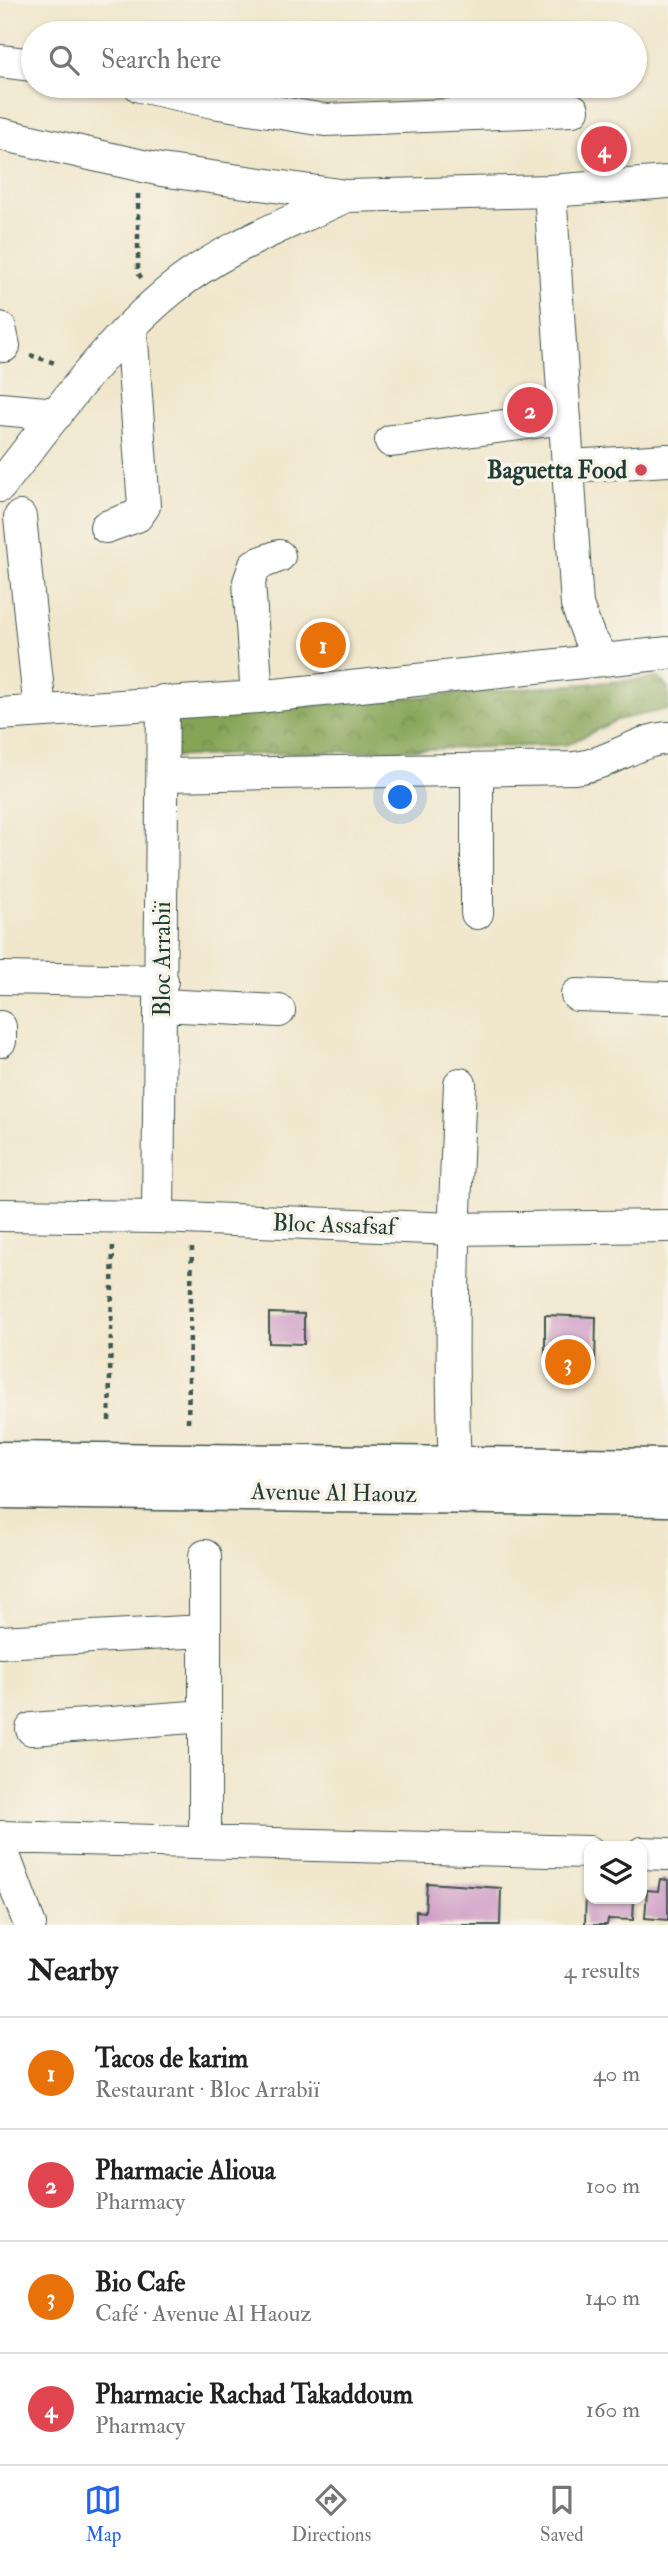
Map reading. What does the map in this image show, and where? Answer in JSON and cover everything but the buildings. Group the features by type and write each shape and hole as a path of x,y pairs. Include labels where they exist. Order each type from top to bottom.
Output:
{"main road":[{"name":"Avenue Al Haouz","path":"0,1461 455,1481 668,1497"},
{"name":"Avenue Al Haouz","path":"0,1489 455,1481 668,1468"}],"street":[{"path":"0,61 21,64"},
{"path":"196,98 326,120 573,110"},
{"path":"0,134 138,165 346,196 550,191 668,181"},
{"path":"550,191 577,605 589,637 604,659"},
{"path":"0,486 89,375 155,305 206,265 346,196"},
{"path":"106,527 137,516 144,506 131,328"},
{"path":"0,409 57,414"},
{"path":"391,441 565,418"},
{"path":"570,466 668,460"},
{"path":"20,517 40,711"},
{"path":"257,697 249,582 255,565 279,556"},
{"path":"0,714 163,701 257,697 668,653"},
{"name":"Bloc Arrabiï","path":"158,1217 163,701"},
{"path":"163,775 588,767 615,758 655,739 668,738"},
{"path":"477,770 477,913"},
{"path":"0,978 162,993 279,1011"},
{"path":"577,995 668,998"},
{"path":"0,1027 1,1041"},
{"path":"455,1481 452,1419 453,1229 460,1084"},
{"name":"Bloc Assafsaf","path":"0,1215 158,1217 453,1229 668,1226"},
{"path":"205,1556 205,1842"},
{"path":"0,1642 204,1631"},
{"path":"32,1729 205,1716"},
{"path":"0,1837 584,1852"},
{"path":"0,1845 30,1925"},
{"path":"647,1853 668,1854"}],"path":[{"path":"138,165 138,273 155,305"},
{"path":"2,337 89,375"},
{"path":"109,1421 114,1216"},
{"path":"188,1422 192,1220"}],"green space":[{"path":"659,678 668,688 668,709 617,720 566,745 159,757 161,717"}],"place":[{"name":"Pharmacie Rachad Takaddoum","path":"604,149"},
{"name":"Pharmacie Alioua","path":"530,410"},
{"name":"Baguetta Food","path":"641,470"},
{"name":"Tacos de karim","path":"323,645"},
{"name":"Bio Cafe","path":"568,1362"}]}
